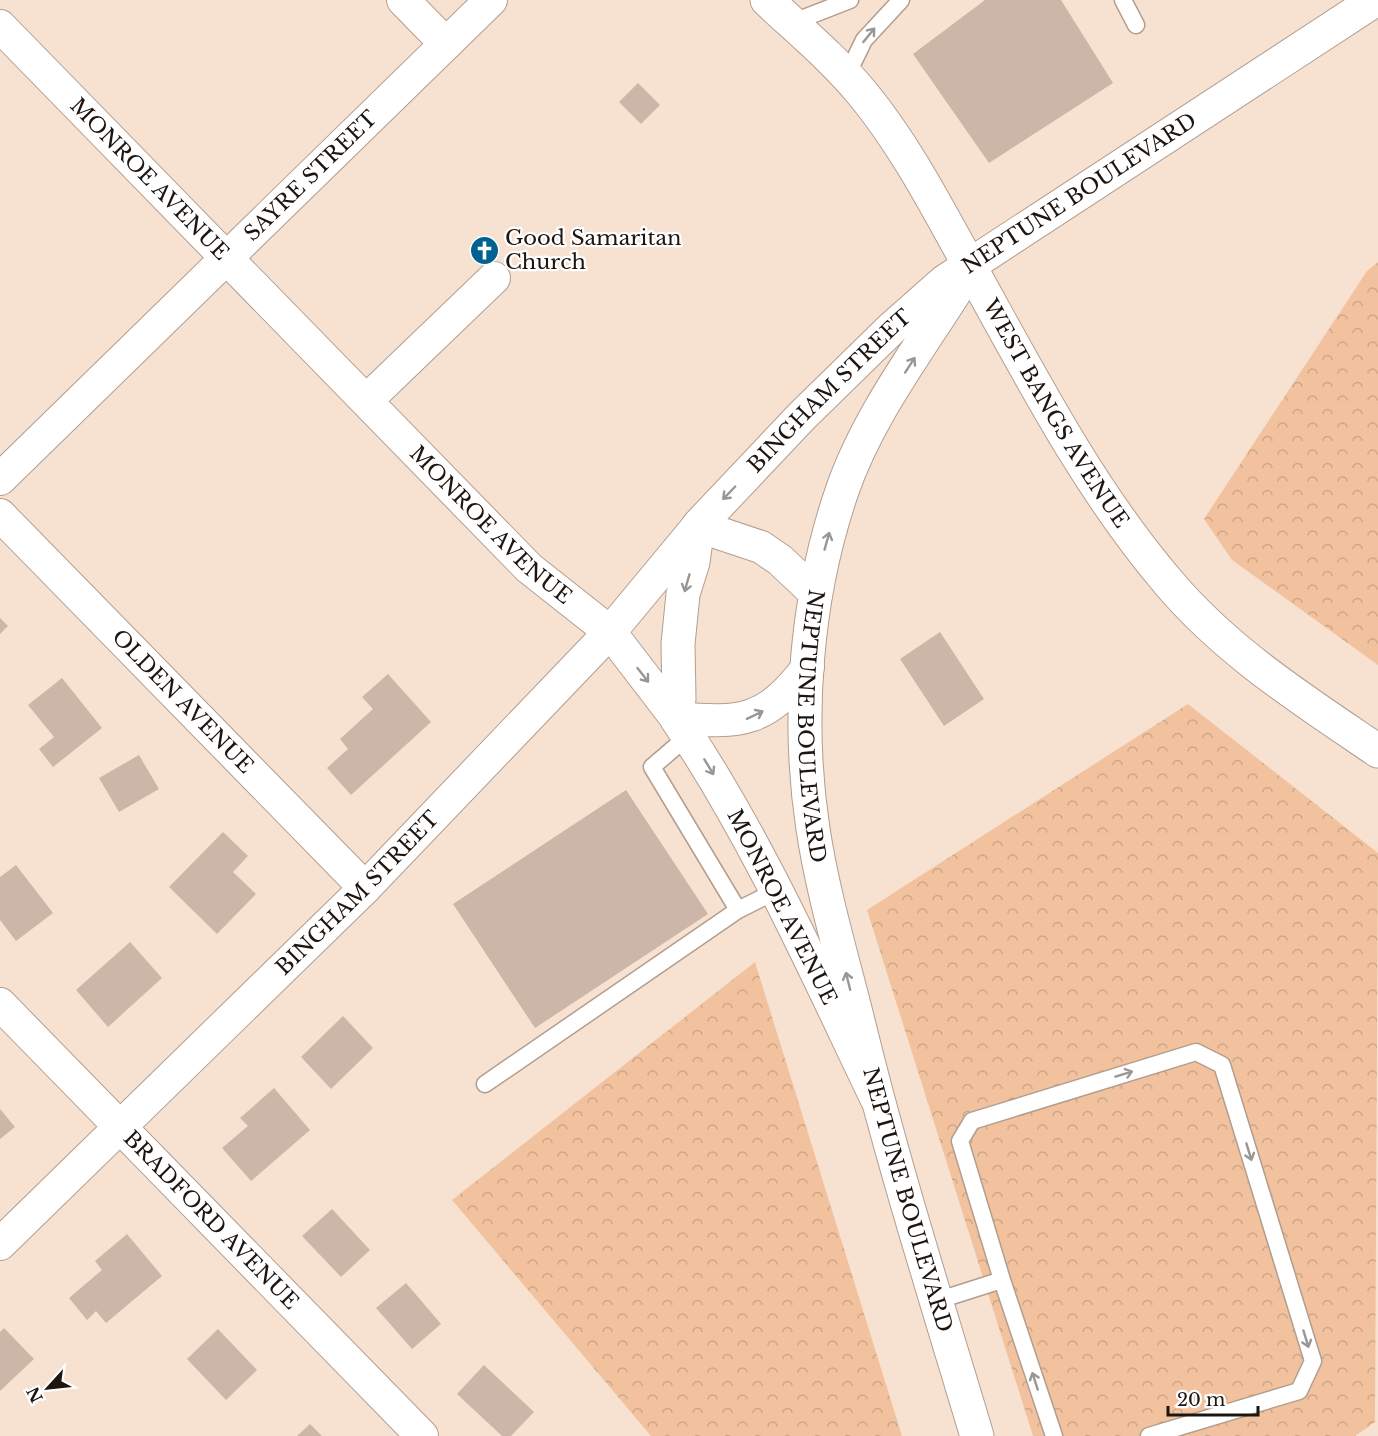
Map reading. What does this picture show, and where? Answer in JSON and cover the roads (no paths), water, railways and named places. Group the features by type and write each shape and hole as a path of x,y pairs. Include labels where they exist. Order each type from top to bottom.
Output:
{"street":[{"path":"403,0 446,44"},
{"name":"SAYRE STREET","path":"0,479 491,0"},
{"name":"WEST BANGS AVENUE","path":"767,0 846,77 890,132 936,205 1021,358 1099,489 1128,532 1169,583 1229,645 1378,751"},
{"name":"NEPTUNE BOULEVARD","path":"977,1436 877,1099 821,873 812,827 806,753 807,667 816,594 842,489 861,445 970,267 1375,0"},
{"name":"MONROE AVENUE","path":"0,26 529,568 609,632 709,766 776,891 877,1099"},
{"name":"BINGHAM STREET","path":"0,1244 365,888 609,632 698,526 802,416 892,328 944,282 970,267"},
{"path":"367,400 494,278"},
{"name":"OLDEN AVENUE","path":"0,515 365,888"},
{"path":"807,667 772,706 745,719 682,727 679,634 683,594 693,562 698,526 761,547 780,560 816,594"},
{"name":"BRADFORD AVENUE","path":"0,1004 422,1436"}],"lane":[{"path":"791,23 850,0"},
{"path":"846,77 864,40 901,0"},
{"path":"1123,0 1136,25"},
{"path":"682,727 652,766 738,910"},
{"path":"485,1084 738,910 776,891"},
{"path":"1054,1436 1002,1280 960,1141 972,1121 1196,1052 1222,1065 1313,1361 1299,1391 1149,1436"},
{"path":"936,1301 1002,1280"}],"place":[{"name":"Good Samaritan Church","path":"484,250"}]}
